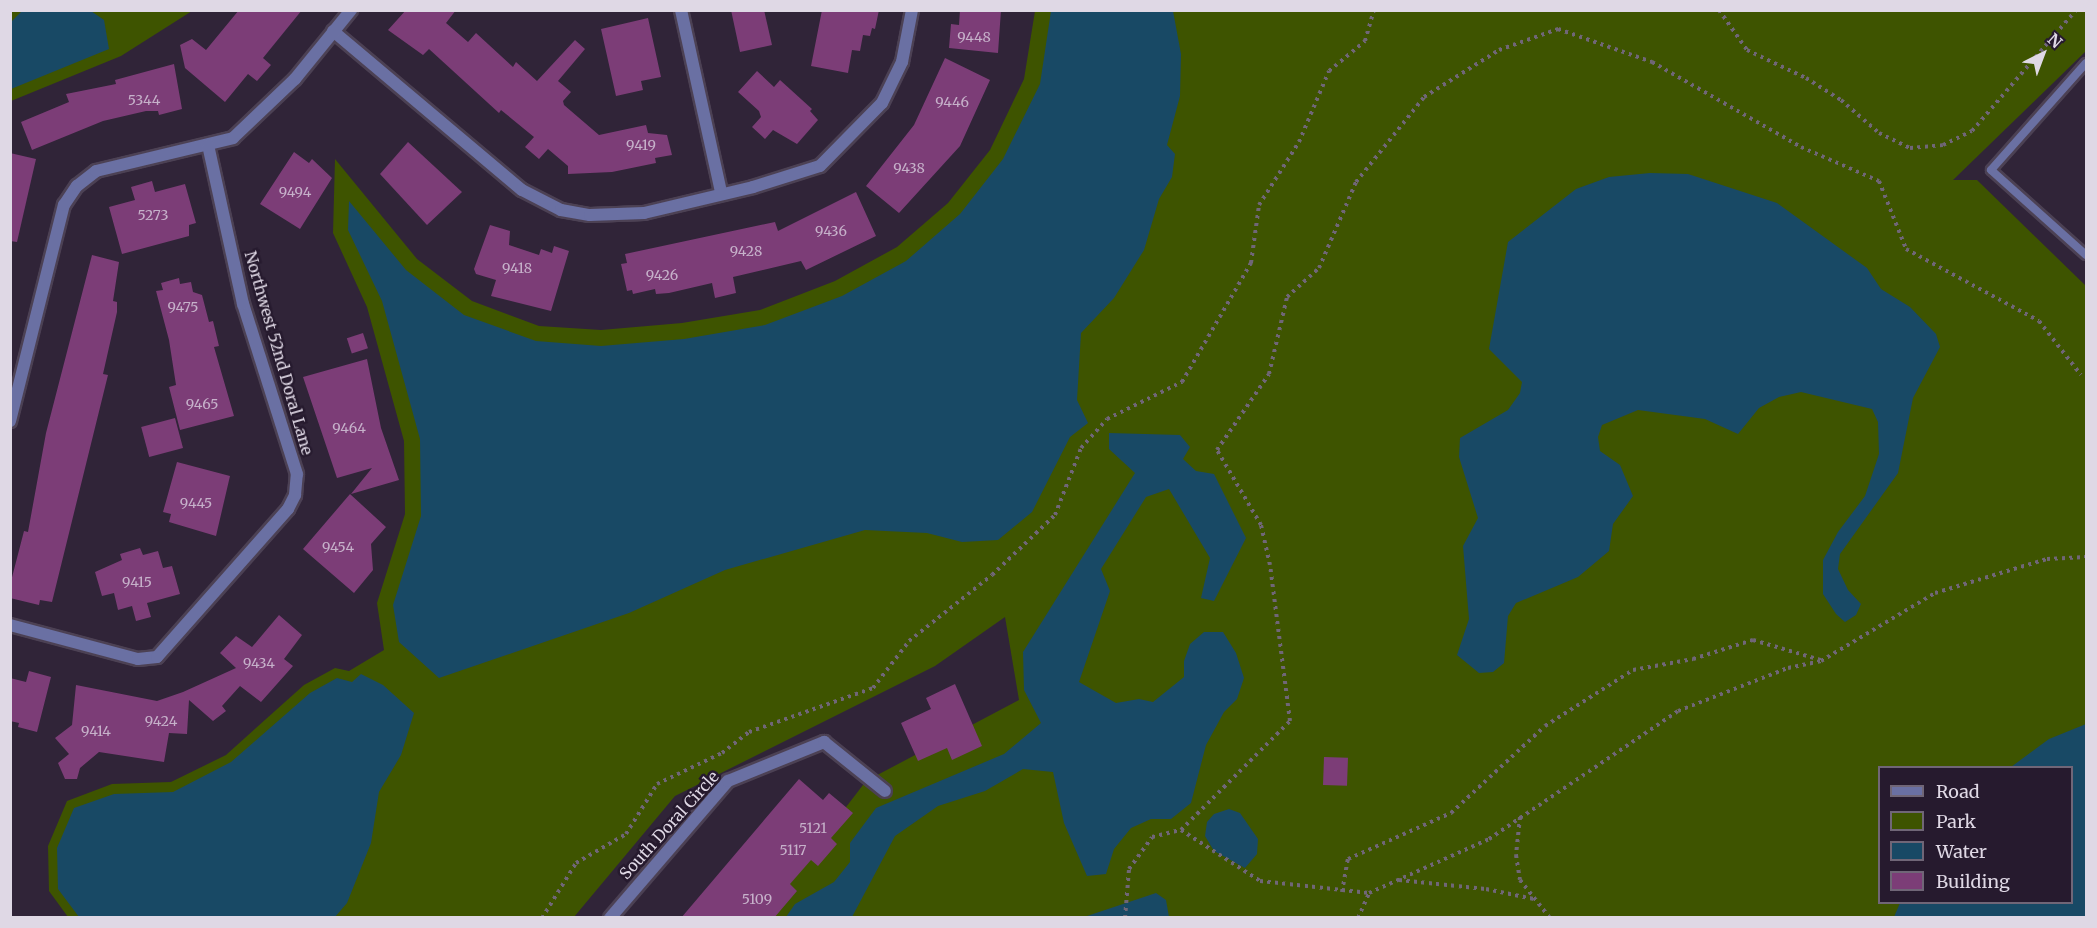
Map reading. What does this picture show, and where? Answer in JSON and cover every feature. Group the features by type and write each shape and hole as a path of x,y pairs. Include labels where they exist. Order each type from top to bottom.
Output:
{"street":[{"path":"10,421 64,206 77,186 96,171 233,138 262,113 351,10"},
{"path":"681,10 721,192"},
{"path":"333,31 522,190 561,210 590,215 644,213 721,192 753,188 820,166 882,103 902,62 912,10"},
{"name":"Northwest 52nd Doral Lane","path":"10,625 138,659 157,657 288,509 295,495 297,474 243,304 208,145"},
{"name":"South Doral Circle","path":"610,918 728,781 824,742 885,791"}],"lane":[{"path":"2086,63 1991,170 2086,255"}],"path":[{"path":"543,918 576,862 626,834 657,784 722,753 749,732 873,688 909,641 992,575 1055,515 1081,448 1107,419 1182,382 1251,263 1259,205 1299,142 1329,71 1365,41 1374,10"},
{"path":"1719,10 1747,50 1806,78 1841,100 1879,133 1910,148 1943,145 1972,131 2076,10"},
{"path":"1125,918 1129,869 1152,837 1181,831 1290,721 1270,565 1261,525 1217,450 1269,374 1287,297 1319,268 1356,182 1424,97 1498,50 1558,29 1652,62 1801,147 1879,181 1906,249 2039,321 2080,375"},
{"path":"1181,831 1260,880 1342,892 1369,893 1488,839 1678,711 1788,668 1821,661 1935,593 2047,559 2086,557"},
{"path":"1342,892 1348,859 1451,813 1545,726 1633,670 1693,659 1753,640 1821,661"},
{"path":"1520,816 1516,855 1520,880 1550,918"},
{"path":"1398,880 1486,889 1534,899"},
{"path":"1358,918 1369,893"}],"green space":[{"path":"11,11 192,11 121,56 11,101"},
{"path":"1035,11 2086,11 2086,51 1953,180 1977,180 2086,286 2086,917 762,917 866,781 1019,700 1005,617 935,666 675,796 574,917 68,917 49,891 48,846 67,801 112,784 171,782 226,755 304,685 335,668 349,671 384,650 377,603 405,514 404,441 367,307 333,233 335,159 417,259 472,301 539,326 601,330 682,323 760,310 835,281 897,247 948,203 990,150 1024,79"}],"water":[{"path":"23,10 91,11 104,20 109,49 11,89 11,22"},
{"path":"1051,11 1173,11 1181,54 1180,96 1167,145 1175,154 1172,177 1159,199 1144,250 1114,298 1081,333 1077,400 1088,423 1070,437 1032,512 998,540 962,542 927,533 865,530 725,570 629,613 439,678 399,642 393,605 421,516 420,439 382,301 348,230 349,201 406,270 464,315 536,341 601,346 684,339 765,325 842,296 906,261 960,214 1003,159 1040,84"},
{"path":"1650,173 1688,174 1777,203 1867,268 1881,289 1910,307 1936,334 1940,347 1913,398 1898,473 1840,554 1838,569 1848,590 1861,604 1856,615 1845,622 1836,614 1823,594 1823,560 1838,532 1865,496 1879,454 1878,422 1872,409 1801,392 1779,397 1759,408 1738,434 1705,419 1638,410 1602,425 1598,437 1600,451 1620,465 1633,496 1613,524 1609,551 1578,577 1516,603 1508,616 1504,663 1493,672 1479,673 1457,655 1469,619 1463,546 1478,518 1459,457 1460,438 1508,410 1520,393 1522,382 1489,349 1508,242 1576,189 1609,177"},
{"path":"1109,433 1180,435 1190,447 1183,459 1196,471 1214,474 1246,538 1214,601 1201,598 1210,558 1169,489 1146,497 1101,569 1110,591 1079,682 1116,703 1139,699 1153,702 1184,677 1184,661 1190,644 1204,632 1223,632 1236,653 1244,678 1237,699 1224,712 1206,745 1191,803 1171,819 1151,819 1131,828 1114,849 1106,874 1087,876 1064,823 1053,772 1023,769 985,791 938,806 895,836 852,917 786,917 795,904 834,882 850,862 850,843 876,808 1004,754 1041,723 1024,690 1023,652 1135,473 1109,449"},
{"path":"361,674 383,685 414,713 401,755 379,792 371,843 347,903 335,917 79,917 58,889 57,848 74,808 114,794 173,792 231,762 310,693 337,678 352,682"},
{"path":"2086,724 2086,917 1894,917 1900,904 2073,904 2073,766 2012,766 2049,739"},
{"path":"1229,809 1240,813 1258,839 1257,854 1245,868 1214,851 1205,836 1207,822 1214,814"},
{"path":"1156,893 1166,900 1169,917 1084,917"}],"building":[{"path":"239,10 302,10 263,58 271,65 257,81 248,74 225,102 185,68 180,45 192,39 206,50"},
{"path":"406,10 456,10 446,23 468,42 476,33 513,67 516,62 537,81 575,40 585,49 558,81 571,92 563,101 564,105 599,135 646,125 648,133 667,135 672,155 655,158 656,163 612,172 568,174 568,166 548,149 539,159 525,147 534,137 501,110 499,113 429,49 423,55 388,30"},
{"path":"731,10 764,10 772,45 740,52"},
{"path":"822,10 879,10 875,29 872,28 870,36 863,35 860,51 852,50 848,73 811,66"},
{"path":"960,10 1001,10 998,53 949,48 951,24 959,25"},
{"path":"648,18 661,77 641,81 643,90 616,96 601,29"},
{"path":"945,58 990,80 960,146 899,213 866,186 914,125"},
{"path":"174,64 182,109 159,115 158,111 146,111 103,121 32,150 21,122 69,102 66,94 116,84 115,80"},
{"path":"757,71 774,87 780,80 812,109 810,111 818,120 797,144 773,130 765,139 752,127 761,117 759,111 738,92"},
{"path":"408,142 462,192 427,225 380,174"},
{"path":"294,152 309,163 312,159 332,178 300,229 260,204"},
{"path":"10,153 36,159 17,242 10,241"},
{"path":"152,181 155,192 185,184 196,223 189,225 189,236 122,254 109,207 135,200 131,187"},
{"path":"856,192 876,236 806,270 801,261 733,277 736,293 715,298 712,283 669,293 656,294 655,289 633,294 632,290 627,291 621,264 627,263 625,254 775,222 778,231"},
{"path":"490,225 510,231 509,245 539,255 541,249 552,253 554,246 569,251 551,311 491,296 496,280 476,274 474,269"},
{"path":"92,255 119,262 113,301 117,302 117,312 103,374 108,375 52,602 40,600 39,605 10,598 10,585 24,531 28,532 46,433"},
{"path":"179,278 180,284 191,282 193,292 202,295 209,322 213,321 219,346 214,347 234,416 180,430 169,387 176,385 169,340 156,291 163,290 161,283"},
{"path":"363,333 368,348 352,353 347,338"},
{"path":"367,359 381,428 399,480 351,494 372,468 337,478 303,377"},
{"path":"175,418 183,448 149,457 141,427"},
{"path":"177,462 230,476 216,536 169,522 171,514 163,512"},
{"path":"350,494 386,527 371,544 373,570 354,593 303,549"},
{"path":"140,548 143,555 158,551 163,568 172,566 180,594 147,603 151,617 136,621 132,606 118,610 114,593 102,596 95,572 122,560 120,554"},
{"path":"279,615 302,635 284,659 293,666 261,702 240,686 222,706 226,711 213,721 189,700 187,734 169,733 164,762 99,752 80,768 77,779 65,779 58,763 69,754 55,738 72,725 76,685 157,701 236,668 220,653 236,636 252,647"},
{"path":"29,671 51,677 37,732 18,727 19,723 10,721 10,678 26,682"},
{"path":"955,684 982,746 952,760 947,748 918,761 901,723 931,709 926,698"},
{"path":"1324,757 1348,758 1347,786 1323,785"},
{"path":"799,779 823,800 829,793 853,813 831,838 837,844 818,866 811,860 790,884 797,891 774,918 681,918"}]}
